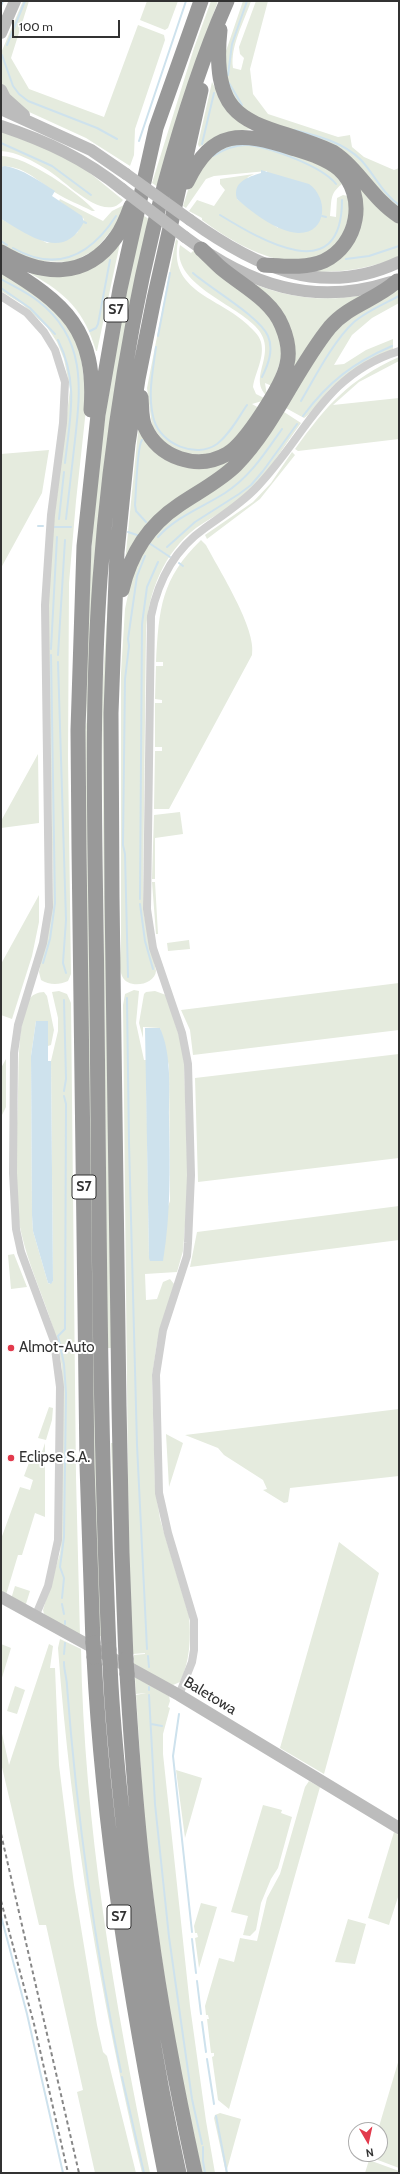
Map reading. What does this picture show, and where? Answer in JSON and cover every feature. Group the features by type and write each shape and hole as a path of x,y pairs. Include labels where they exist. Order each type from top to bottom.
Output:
{"highway":[{"name":"S7","path":"165,2173 135,2016 119,1916 108,1828 94,1650 87,1465 78,730 84,546 94,451 117,303 156,128 201,1"},
{"name":"S7","path":"195,2173 163,2017 150,1926 138,1825 127,1666 122,1553 118,1331 111,713 120,520 128,444 138,379 177,195 200,100 206,54 224,7"},
{"path":"224,7 219,38 220,80 226,98 232,108 251,123 337,154 354,168 383,203 399,216"},
{"path":"179,2173 159,2071 136,1932 114,1736 100,1370 95,724 100,580 117,412 135,310 150,240 180,131 206,54"},
{"path":"177,195 205,152 215,145 232,138 250,137 269,140 318,157 339,169 351,186 356,208 352,232 344,245 331,257 316,264 292,266 264,265"},
{"path":"1,252 26,265 51,270 64,270 88,262 108,246 116,237 146,170"},
{"path":"138,379 143,417 151,436 164,451 181,460 193,462 207,461 220,457 238,446 266,406 284,374 289,354 286,338 277,317 253,293 201,249"},
{"path":"1,265 52,298 74,322 81,336 90,364 92,396 90,419 94,451"},
{"path":"115,617 131,561 149,532 169,513 218,480 242,458 320,340 341,316 389,288 398,280"},
{"path":"104,1446 109,1421 114,1352 118,1331"}],"street":[{"path":"1,33 15,1"},
{"path":"1,90 13,107 36,125"},
{"path":"1,109 91,150 219,241 264,265 300,276 322,277 363,274 399,262"},
{"path":"1,126 49,143 78,158 101,172 201,249 252,277 271,284 323,294 358,291 398,280"},
{"path":"1,296 27,313 44,332 55,350 65,382 63,423 51,515 45,605 49,907 43,943 18,1025 14,1053 13,1173 16,1229 21,1252 54,1341 60,1387 58,1540 48,1586 35,1617"},
{"path":"179,1695 192,1662 194,1650 194,1620 168,1533 159,1493 156,1375 163,1330 187,1256 191,1175 187,1057 182,1033 153,948 147,909 151,616 160,585 169,566 180,552 200,532 236,506 259,486 331,392 364,367 399,351"},
{"name":"Baletowa","path":"1,1597 179,1695 399,1828"}],"shaded area":[{"path":"23,1 29,1 11,58 29,89 104,117 138,25 164,35 165,40 135,129 134,155 130,166 86,138 27,111 4,90 1,82 1,53"},
{"path":"147,1 178,1 168,28 165,30 140,20"},
{"path":"211,1 218,1 195,65 158,187 152,183 194,48"},
{"path":"243,1 251,1 238,34 234,51 233,68 241,70 244,58 240,54 239,47 256,1 268,1 250,69 253,94 268,114 338,137 350,135 352,147 364,157 394,170 399,168 399,209 239,106 226,81 226,51"},
{"path":"212,82 227,111 238,121 251,129 221,135 199,147 198,144"},
{"path":"1,131 45,146 85,169 123,200 115,206 105,207 84,198 54,174 36,163 25,157 1,151"},
{"path":"227,144 264,144 330,169 342,184 333,195 330,216 336,217 337,198 343,195 348,196 349,202 348,220 339,242 327,252 312,259 296,261 279,259 245,247 189,211 197,200 214,206 225,190 220,184 220,179 254,174 248,177 237,199 278,228 267,171 214,176 206,179 186,208 183,206 189,187 202,161"},
{"path":"1,156 11,157 24,162 51,176 65,185 95,211 60,196 37,179 23,171 16,168 1,167"},
{"path":"355,184 399,222 399,257 375,265 354,269 307,272 343,254"},
{"path":"60,199 103,221 112,211 124,205 117,224 95,250 72,262 32,261 1,246 1,219 47,243 77,233 84,219 59,201"},
{"path":"143,215 150,220 99,553 103,1636 99,1636 93,1498 85,727 87,719 87,639 91,552 100,455 114,359"},
{"path":"176,239 178,241 177,258 181,272 188,283 198,292 236,315 248,325 261,342 262,354 253,387 256,394 264,398 262,401 252,404 259,408 232,444 213,455 182,454 164,442 152,426 147,388"},
{"path":"120,243 96,351 86,325 72,305 64,296 31,274 31,272 48,276"},
{"path":"180,245 191,253 194,250 245,291 273,319 284,350 272,386 265,383 267,396 262,389 260,381 265,355 265,345 262,336 255,326 245,317 206,291 194,281 185,270 180,258"},
{"path":"1,272 55,307 79,344 87,400 69,583 68,757 71,974 68,981 58,984 51,984 41,980 39,972 53,899 48,618 50,569 54,520 70,389 64,359 57,342 47,327 22,304 1,291"},
{"path":"254,284 280,293 307,297 335,298 363,295 294,368 295,350"},
{"path":"399,289 399,303 372,318 352,335 334,365 344,364 366,350 393,339 393,349 352,371 330,389 306,417 304,418 284,407 336,327"},
{"path":"399,357 399,361 359,382 333,405 399,398 399,439 298,451 295,449 318,419 340,395 366,375"},
{"path":"281,410 301,423 268,470 245,496 196,528 175,549 160,574 150,602 146,631 143,897 144,915 156,971 151,980 141,984 130,983 122,976 120,964 121,673 125,609 134,566 162,526 199,498"},
{"path":"139,422 168,459 242,453 125,562"},
{"path":"49,450 42,493 1,568 1,454"},
{"path":"292,452 295,455 260,499 207,539 205,535 253,502 271,483"},
{"path":"115,494 119,494 112,1348 107,1348 102,693"},
{"path":"201,540 206,545 228,584 243,615 249,630 252,644 252,655 169,809 154,809 155,751 162,751 162,747 155,747 155,703 162,703 162,700 155,699 156,666 163,666 163,662 156,662 161,610 170,582 178,568"},
{"path":"38,754 39,823 1,828 1,821"},
{"path":"180,812 183,834 155,838 155,879 152,879 154,815"},
{"path":"152,882 155,882 158,934 156,934"},
{"path":"39,895 39,922 32,956 12,1019 1,1015 1,964"},
{"path":"189,940 190,949 168,951 167,943"},
{"path":"399,983 399,1030 193,1055 190,1030 181,1010"},
{"path":"134,990 139,991 136,1023 144,1060 146,1060 149,1258 170,1201 169,1066 160,1028 143,1027 143,1038 139,1023 144,994 146,992 155,991 166,995 181,1042 184,1062 188,1187 183,1251 177,1272 145,1274 146,1300 157,1299 163,1282 170,1279 174,1284 157,1343 152,1376 155,1487 160,1519 189,1616 190,1624 190,1641 186,1666 180,1682 173,1685 134,1666 134,1655 145,1653 133,1654 129,1571 123,1005 125,994"},
{"path":"59,991 67,994 71,1003 76,1477 80,1637 44,1614 43,1610 60,1553 62,1531 62,1369 50,1318 32,1270 22,1236 16,1184 19,1060 22,1021 30,998 35,994 44,992 47,996 54,1030 51,1045 48,1046 48,1021 36,1021 31,1056 32,1214 33,1231 48,1283 50,1284 53,1281 51,1061 58,1031 58,1018 52,992"},
{"path":"399,1054 399,1158 198,1182 195,1078"},
{"path":"6,1059 6,1107 1,1117 1,1068"},
{"path":"399,1206 399,1240 190,1267 197,1232"},
{"path":"14,1254 27,1287 11,1289 8,1255"},
{"path":"49,1407 53,1408 52,1420 46,1440 38,1438"},
{"path":"399,1409 399,1476 290,1488 288,1502 284,1503 263,1490 267,1489 263,1480 224,1455 218,1448 185,1435"},
{"path":"166,1434 183,1443 169,1487"},
{"path":"45,1443 45,1517 35,1513 22,1555 18,1555 6,1595 1,1592 1,1539 20,1487 30,1490 33,1480 24,1476 33,1452 41,1455"},
{"path":"111,1443 114,1443 118,1647"},
{"path":"339,1542 379,1573 324,1774 280,1748"},
{"path":"15,1586 30,1591 25,1607 11,1599"},
{"path":"60,1639 81,1649 83,1715 88,1781 103,1912 124,2043 150,2173 142,2173 113,2043 101,1978 79,1846 71,1780 58,1648"},
{"path":"1,1644 11,1648 1,1681"},
{"path":"49,1644 53,1646 50,1668 55,1668 59,1765 74,1885 97,2025 103,2052 107,2056 136,2173 95,2173 77,2092 83,2090 46,1925 39,1925 1,1763 1,1729 9,1765"},
{"path":"135,1677 169,1696 170,1701 168,1707 170,1708 163,1734 163,1754 190,2006 206,2121 215,2173 202,2173 175,2044 160,1947 145,1832 136,1695 146,1693 136,1694"},
{"path":"15,1686 25,1690 17,1714 7,1711"},
{"path":"176,1770 202,1778 185,1838"},
{"path":"309,1781 320,1787 229,2109 218,2100 212,2057 214,2056 214,2053 211,2053 207,2019 209,2019 208,2015 206,2015 205,2006 219,1958 234,1962 240,1938 257,1941 267,1898 280,1874 305,1787"},
{"path":"263,1805 282,1810 281,1813 292,1817 278,1868 271,1879 261,1903 256,1930 250,1936 243,1935 248,1916 231,1912"},
{"path":"394,1832 399,1835 399,1894 389,1925 368,1918"},
{"path":"201,1903 217,1907 199,1968 195,1938 198,1937 197,1933 195,1933 194,1926"},
{"path":"348,1919 366,1924 355,1964 335,1962"},
{"path":"399,2059 399,2168 383,2162 388,2162 388,2122 380,2122"},
{"path":"220,2113 241,2119 226,2173 214,2118 215,2115"},
{"path":"368,2162 374,2162 399,2171 399,2173 365,2173"}],"water":[{"path":"5,166 37,179 55,191 52,196 82,216 84,222 76,234 66,241 56,243 45,242 22,232 1,219 1,167"},
{"path":"261,170 309,184 315,190 320,198 322,214 315,228 308,232 290,232 273,225 257,215 237,199 236,193 239,184 251,176 261,173"},
{"path":"36,1021 48,1021 48,1061 51,1061 53,1281 51,1284 48,1283 33,1231 32,1215 31,1056"},
{"path":"145,1028 160,1028 164,1038 168,1061 170,1154 166,1243 163,1261 150,1261 149,1258"}],"waterway":[{"path":"1,6 3,1"},
{"path":"7,45 25,1"},
{"path":"139,141 186,1"},
{"path":"228,75 232,44 247,1"},
{"path":"2,55 13,86 19,94 28,101 97,128 117,139"},
{"path":"229,83 242,105"},
{"path":"202,144 214,93"},
{"path":"294,130 330,140 354,154 366,166 383,190 399,205"},
{"path":"1,143 52,166 91,195"},
{"path":"213,156 235,146 249,145 258,147 296,159 320,171 336,184"},
{"path":"220,215 256,236 277,245 296,250 314,250 329,243 338,227 342,200"},
{"path":"13,248 29,255 44,259 58,259 71,256 84,250 95,241 106,230 116,216"},
{"path":"322,216 326,217"},
{"path":"1,241 7,245"},
{"path":"346,259 369,256 399,246"},
{"path":"90,331 96,328 98,324 110,260"},
{"path":"158,336 170,273"},
{"path":"193,273 245,311 263,328 270,341 270,352 262,377"},
{"path":"1,279 34,298 54,315 65,331 77,364 79,382 77,420 66,519"},
{"path":"1,288 30,308 55,334"},
{"path":"301,401 325,359 339,339 354,322 364,314 399,296"},
{"path":"58,340 65,355 71,386 71,415 65,463"},
{"path":"303,416 322,393 342,375 365,359 392,346"},
{"path":"156,347 151,384 152,411 158,429 171,442 180,447 190,449 199,450 209,448 217,444 226,436 247,405"},
{"path":"167,547 195,522 251,485 297,424"},
{"path":"158,537 181,518 234,487 250,472 282,429"},
{"path":"142,440 138,460 135,505 136,511 146,522"},
{"path":"59,519 64,472"},
{"path":"38,526 43,526"},
{"path":"54,527 71,527"},
{"path":"128,532 140,536"},
{"path":"51,649 57,537"},
{"path":"58,655 65,540"},
{"path":"149,543 170,557"},
{"path":"128,977 125,854 123,845 125,679 129,646 128,639 137,576 145,556"},
{"path":"140,899 142,624 147,587 158,562"},
{"path":"179,563 183,566"},
{"path":"43,963 50,939 55,903 51,655"},
{"path":"58,662 66,920 63,963 66,973"},
{"path":"140,904 145,941 153,969"},
{"path":"127,998 129,1143 137,1445 147,1649"},
{"path":"64,1000 66,1079 64,1091"},
{"path":"62,1598 64,1578 60,1567 64,1537 66,1393 64,1364 58,1336 65,1329 66,1104 64,1096"},
{"path":"62,1604 64,1614"},
{"path":"64,1654 65,1643"},
{"path":"148,1656 149,1667"},
{"path":"64,1662 81,1832 95,1928 111,2024 121,2072"},
{"path":"149,1695 155,1804 169,1937 192,2099 202,2144"},
{"path":"179,1714 173,1756 192,1932"},
{"path":"151,1724 162,1726"},
{"path":"1,1916 27,2014 63,2173"},
{"path":"192,1939 196,1973"},
{"path":"197,1981 201,2014"},
{"path":"202,2022 206,2052"},
{"path":"207,2059 214,2104"},
{"path":"122,2077 144,2173"},
{"path":"216,2116 227,2173"},
{"path":"203,2147 205,2173"}],"railway":[{"path":"1,1834 79,2173"},
{"path":"1,1901 34,2024 68,2173"}],"place":[{"name":"Almot-Auto","path":"11,1348"},
{"name":"Eclipse S.A.","path":"11,1458"}]}
